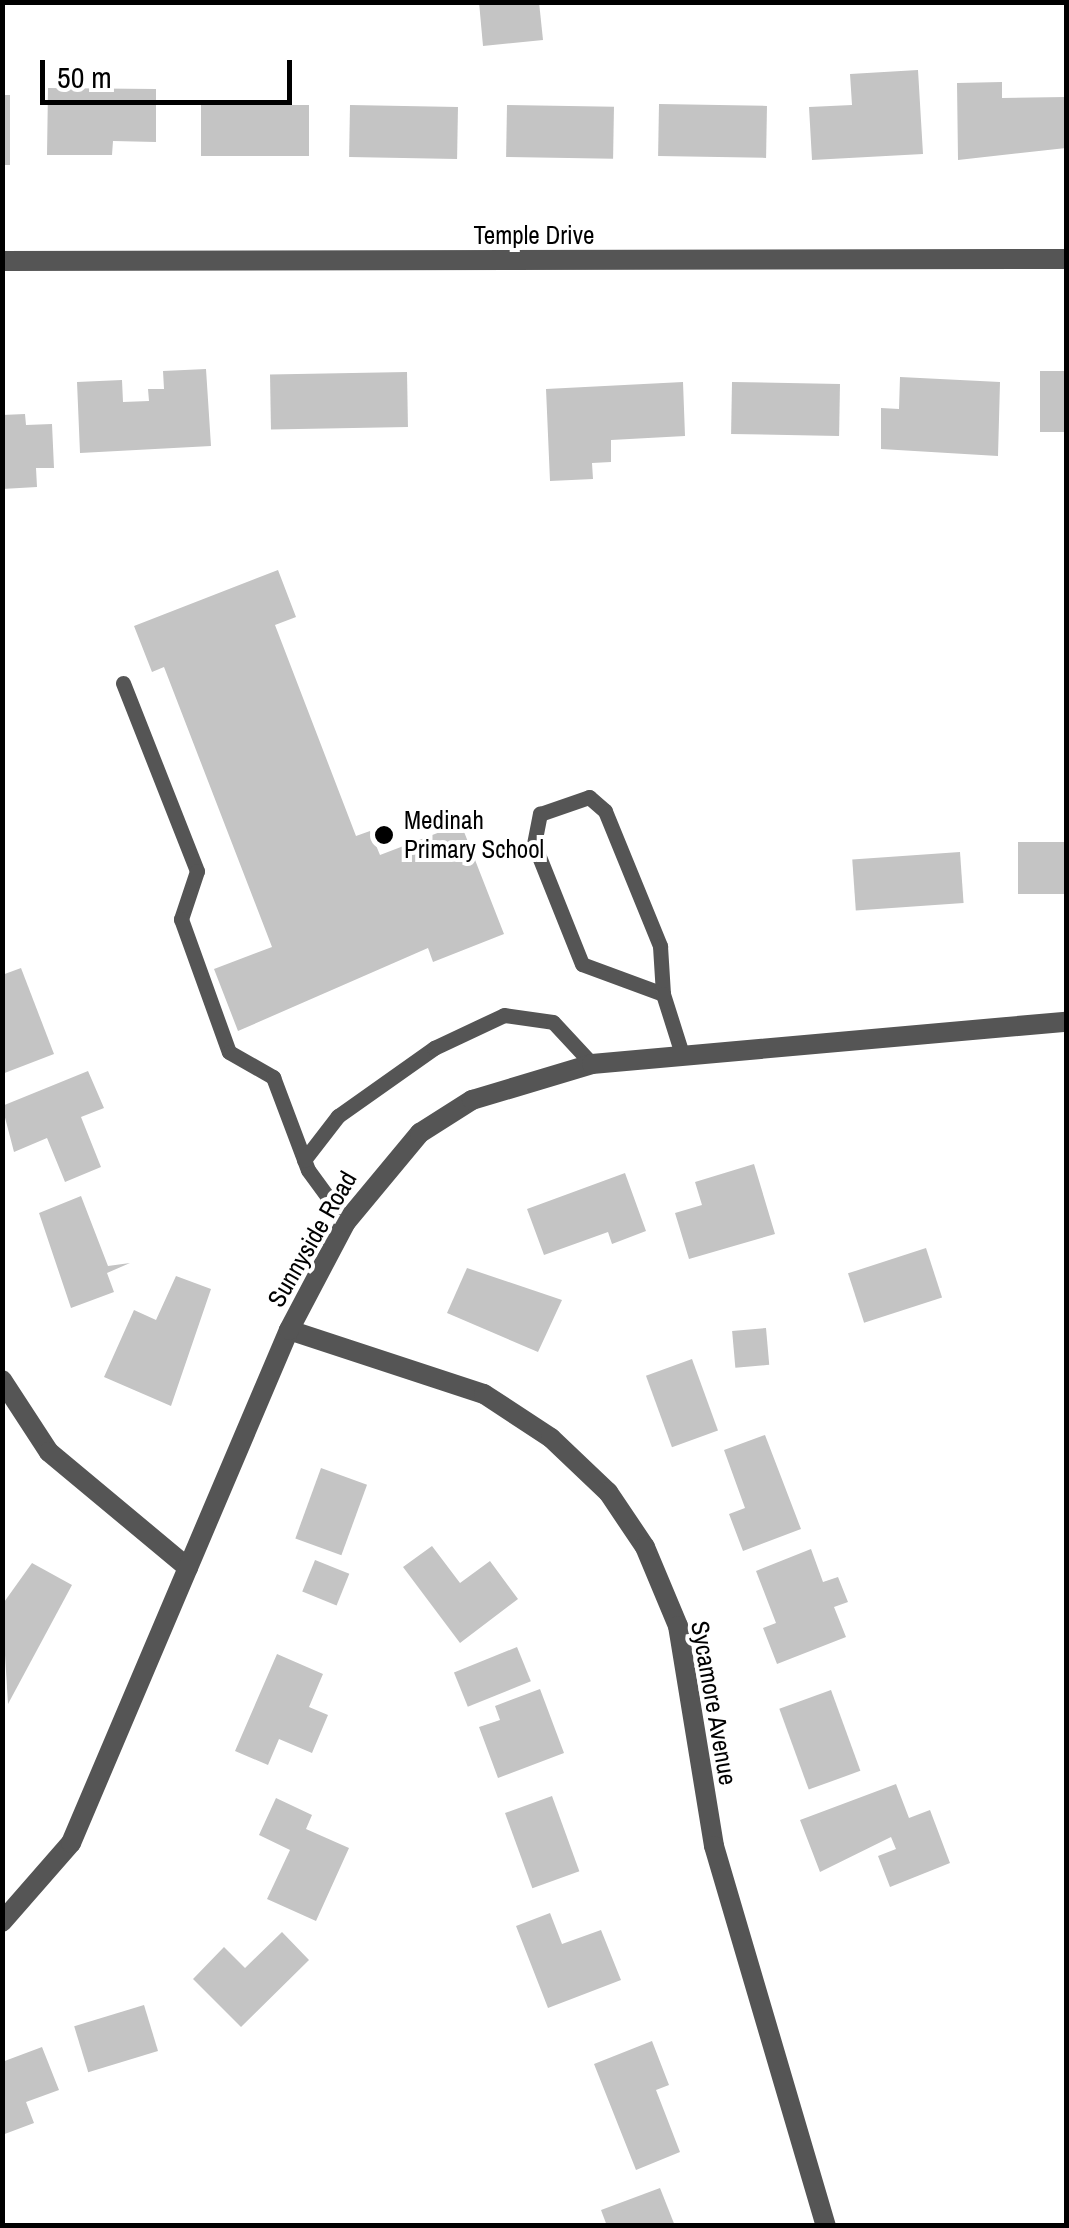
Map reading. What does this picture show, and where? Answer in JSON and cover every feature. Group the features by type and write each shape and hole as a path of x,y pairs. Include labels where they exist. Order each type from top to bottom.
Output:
{"street":[{"name":"Temple Drive","path":"2,260 1066,259"},
{"name":"Sunnyside Road","path":"2,1922 71,1842 289,1330 346,1222 383,1167 433,1124 472,1100 592,1064 1066,1022"},
{"name":"Sycamore Avenue","path":"289,1330 484,1394 551,1438 608,1492 645,1547 678,1626 714,1846 826,2226"},
{"path":"2,1380 49,1452 188,1568"}],"lane":[{"path":"123,683 197,872 182,919 229,1052 273,1077 304,1160 346,1222"},
{"path":"663,994 582,964 534,844 540,814 589,797 605,811 660,946 663,994 683,1056"},
{"path":"304,1160 338,1116 434,1048 504,1015 552,1022 592,1064"}],"building":[{"path":"479,2 539,2 543,40 483,46"},
{"path":"918,70 923,154 812,160 809,107 852,105 850,74"},
{"path":"1002,82 1002,98 1066,97 1066,148 958,160 957,83"},
{"path":"48,88 156,89 156,142 113,141 112,155 47,155"},
{"path":"2,95 10,95 10,165 2,165"},
{"path":"659,104 767,106 766,158 658,156"},
{"path":"201,105 309,105 309,156 201,156"},
{"path":"350,105 458,107 457,159 349,157"},
{"path":"507,105 614,107 613,159 506,157"},
{"path":"206,369 211,446 80,453 77,382 122,380 123,402 149,401 148,389 164,389 163,371"},
{"path":"1040,371 1066,371 1066,432 1040,432"},
{"path":"407,372 408,427 271,429 270,374"},
{"path":"900,377 1000,382 998,456 881,449 881,408 899,409"},
{"path":"683,382 685,436 611,440 611,462 592,463 593,479 550,481 546,389"},
{"path":"732,382 840,384 839,436 731,434"},
{"path":"25,414 26,425 52,424 54,468 36,468 37,487 2,489 2,415"},
{"name":"Medinah Primary School","path":"278,570 296,617 275,625 356,836 370,831 380,855 461,824 504,934 433,962 428,948 238,1031 214,969 272,947 164,667 152,672 134,626"},
{"path":"1018,842 1066,842 1066,894 1018,894"},
{"path":"960,852 964,903 856,910 852,860"},
{"path":"21,968 54,1054 2,1074 2,975"},
{"path":"88,1071 104,1108 81,1117 101,1167 65,1182 47,1138 14,1152 2,1106"},
{"path":"754,1164 775,1234 689,1259 675,1213 702,1205 695,1182"},
{"path":"625,1173 646,1231 612,1244 608,1232 544,1255 527,1209"},
{"path":"81,1196 108,1266 130,1263 107,1273 114,1292 71,1308 39,1213"},
{"path":"926,1248 942,1297 864,1323 848,1273"},
{"path":"467,1268 562,1300 538,1352 447,1313"},
{"path":"176,1276 211,1289 171,1406 104,1377 134,1310 156,1320"},
{"path":"766,1328 769,1365 735,1368 732,1331"},
{"path":"692,1359 718,1430 672,1447 646,1376"},
{"path":"765,1435 801,1529 743,1551 729,1514 745,1508 724,1450"},
{"path":"321,1468 367,1485 341,1555 295,1538"},
{"path":"432,1546 460,1583 490,1561 518,1599 460,1643 403,1567"},
{"path":"811,1549 823,1582 838,1577 848,1602 834,1607 846,1637 777,1664 763,1628 776,1623 756,1571"},
{"path":"315,1560 349,1574 337,1605 302,1592"},
{"path":"32,1563 72,1585 8,1704 2,1605"},
{"path":"517,1647 531,1681 468,1707 454,1672"},
{"path":"277,1654 323,1674 309,1707 328,1715 312,1753 279,1739 268,1765 235,1751"},
{"path":"540,1689 564,1753 498,1778 479,1727 500,1720 495,1706"},
{"path":"831,1690 860,1771 809,1790 779,1709"},
{"path":"896,1784 909,1818 930,1810 950,1863 890,1887 878,1856 896,1849 891,1837 820,1872 800,1820"},
{"path":"552,1796 579,1871 532,1888 505,1813"},
{"path":"276,1798 312,1815 306,1829 349,1848 316,1921 267,1899 290,1850 259,1835"},
{"path":"550,1913 562,1944 601,1930 621,1980 548,2008 516,1926"},
{"path":"282,1932 309,1960 241,2027 193,1979 224,1947 245,1968"},
{"path":"144,2005 158,2051 88,2072 74,2026"},
{"path":"652,2041 669,2085 656,2090 680,2152 636,2170 594,2064"},
{"path":"42,2047 59,2090 26,2102 34,2123 2,2135 2,2062"},
{"path":"660,2188 675,2226 607,2226 601,2210"}],"place":[{"name":"Medinah Primary School","path":"384,835"}]}
